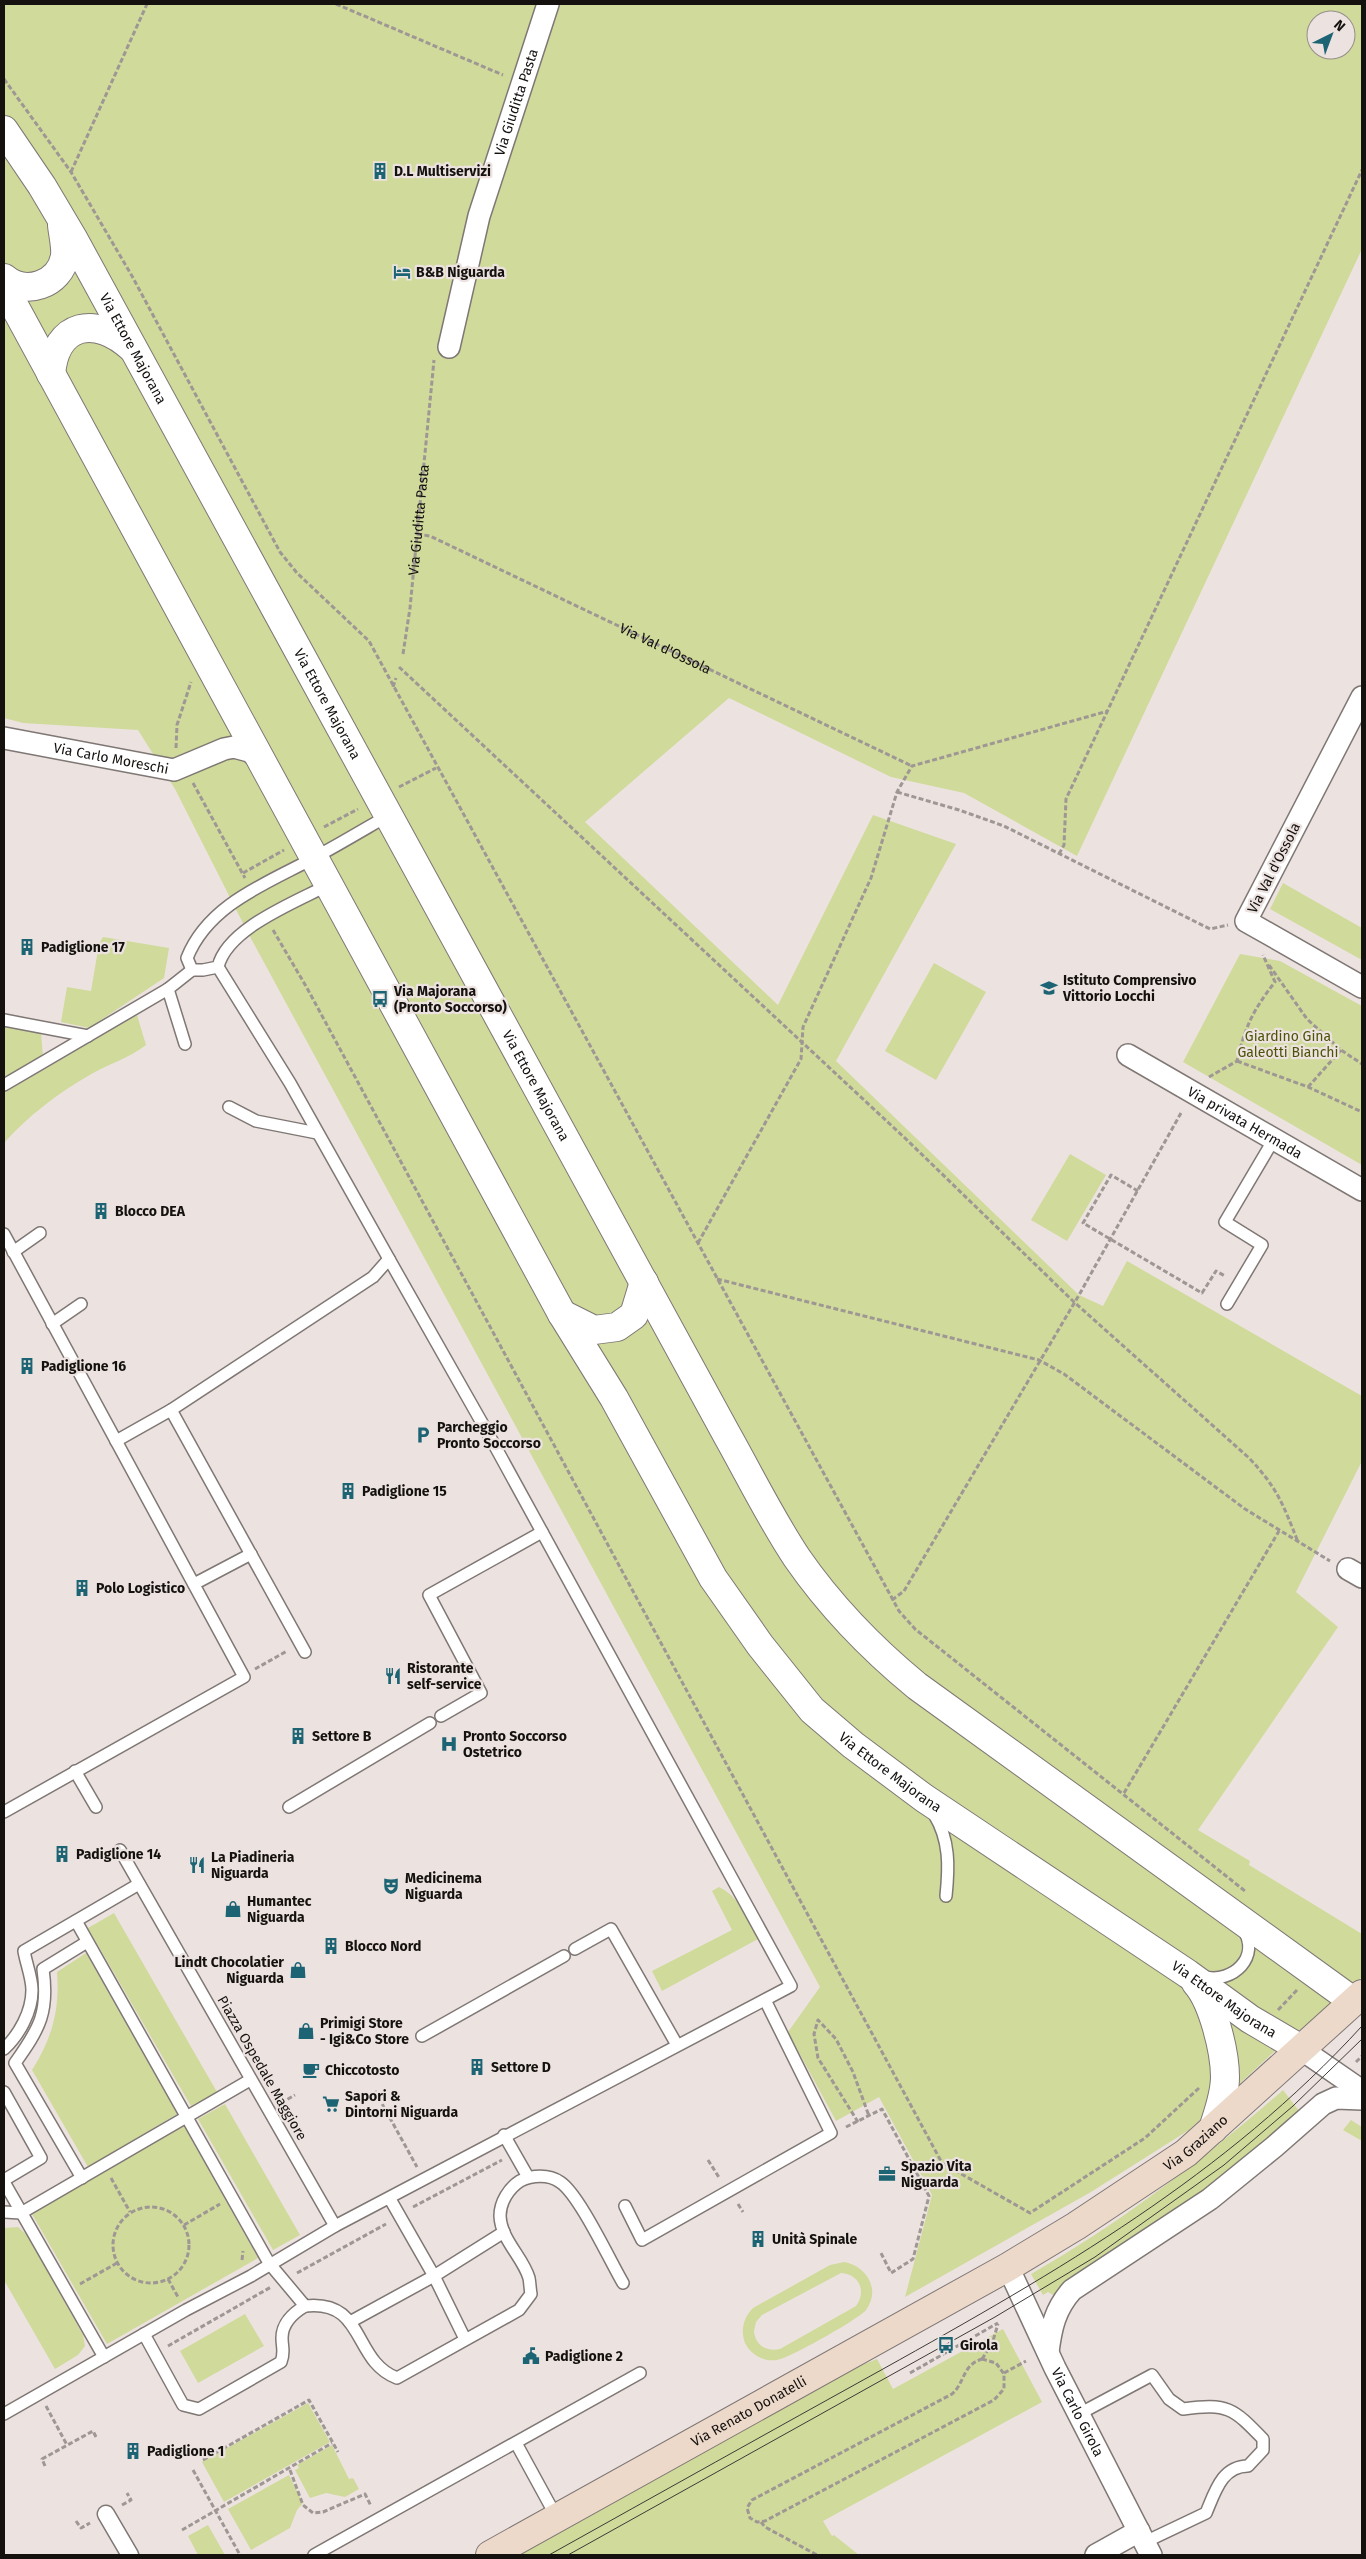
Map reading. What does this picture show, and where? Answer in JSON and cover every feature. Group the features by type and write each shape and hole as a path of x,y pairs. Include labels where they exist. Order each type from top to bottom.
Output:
{"main road":[{"name":"Via Graziano","path":"1008,2267 1113,2202 1186,2153 1300,2049 1359,2001"},
{"name":"Via Renato Donatelli","path":"490,2555 1008,2267"}],"street":[{"name":"Via Giuditta Pasta","path":"449,348 479,216 521,82 548,4"},
{"name":"Via Ettore Majorana","path":"4,130 62,218 778,1528 797,1558 840,1613 892,1665 931,1697 1241,1904 1359,2001"},
{"path":"4,278 18,286 29,287 40,285 57,274 65,258 62,218"},
{"name":"Via Ettore Majorana","path":"4,287 263,761 316,844 330,884 562,1314 614,1398 713,1578 760,1645 812,1710 853,1745 924,1798 1188,1974 1250,2019 1300,2049 1362,2091"},
{"path":"51,374 53,357 61,341 75,332 94,327 111,332 135,351"},
{"name":"Via Val d'Ossola","path":"1362,697 1246,921 1362,987"},
{"name":"Via Carlo Moreschi","path":"214,752 232,733 235,727 236,719 233,706"},
{"name":"Via Carlo Moreschi","path":"4,738 174,770 214,752 234,748 249,752 263,761"},
{"name":"Via privata Hermada","path":"1128,1055 1362,1190"},
{"path":"562,1314 594,1330 617,1327 634,1315 644,1282"},
{"path":"1188,1974 1198,1986 1211,2009 1224,2063 1225,2078 1213,2130"},
{"path":"1048,2352 1055,2316 1061,2302 1072,2290 1210,2199 1323,2104 1336,2098 1362,2099"},
{"name":"Via Carlo Girola","path":"1008,2267 1048,2352 1145,2543"},
{"path":"106,2514 130,2555"},
{"path":"1096,2555 1145,2543"}],"lane":[{"path":"192,970 186,958 194,939 215,916 316,844 384,806"},
{"path":"4,2414 144,2334 251,2276 269,2263 335,2226 504,2135 791,1986 542,1532 389,1259 247,1011 218,967 221,956 238,935 330,884"},
{"path":"4,1085 168,988 192,970 218,967"},
{"path":"168,988 185,1044"},
{"path":"4,1020 88,1036"},
{"path":"229,1107 256,1121 317,1133"},
{"path":"1227,1304 1262,1245 1225,1222 1274,1139"},
{"path":"13,1252 40,1233"},
{"path":"4,1234 244,1677 4,1812"},
{"path":"116,1441 171,1410 373,1277 389,1259"},
{"path":"52,1324 81,1304"},
{"path":"171,1410 302,1648"},
{"path":"441,1716 481,1693 429,1595 542,1532"},
{"path":"194,1584 251,1554"},
{"path":"289,1807 430,1723"},
{"path":"75,1771 96,1807"},
{"path":"924,1798 942,1827 950,1866 946,1896"},
{"name":"Piazza Ospedale Maggiore","path":"120,1850 335,2226"},
{"path":"4,2049 17,2037 26,2016 32,1990 24,1951 140,1884"},
{"path":"1188,1974 1215,1980 1230,1976 1239,1970 1244,1962 1249,1945 1241,1904"},
{"path":"76,1921 269,2263 305,2306"},
{"path":"575,1949 611,1929 677,2045"},
{"path":"82,2178 15,2063 41,2022 46,1995 43,1969 87,1942"},
{"path":"422,2036 564,1956"},
{"path":"625,2206 642,2240 831,2133 765,2000"},
{"path":"4,2212 22,2213 250,2080"},
{"path":"4,2092 41,2158 4,2181 104,2357"},
{"path":"504,2135 528,2177"},
{"path":"144,2334 183,2405 199,2409 281,2362 285,2353 282,2337 285,2324 295,2312 305,2306 322,2304 338,2310 350,2322 376,2364 385,2374 396,2378 519,2310 531,2294 529,2278 504,2232 500,2216 503,2199 513,2186 528,2177 544,2176 560,2182 574,2196 623,2283"},
{"path":"390,2198 434,2276 466,2339"},
{"path":"350,2322 434,2276 504,2232"},
{"path":"314,2555 640,2373"},
{"path":"1079,2414 1152,2375 1169,2399 1183,2409 1204,2406 1230,2409 1246,2421 1263,2439 1263,2450 1248,2466 1238,2466 1228,2472 1218,2484 1206,2513 1145,2543"},
{"path":"516,2443 558,2518"}],"path":[{"path":"71,172 147,4"},
{"path":"336,4 508,77"},
{"path":"4,79 71,172 132,276 276,546 297,572 369,641 436,768 892,1600 915,1629 1124,1793 1241,1904"},
{"path":"1059,854 1064,845 1066,799 1362,170"},
{"name":"Via Giuditta Pasta","path":"403,654 417,534 430,385"},
{"name":"Via Val d'Ossola","path":"417,534 430,536 912,766"},
{"path":"399,667 801,1041 1074,1302 1267,1477 1279,1495 1298,1542"},
{"path":"393,687 396,678"},
{"path":"177,753 175,740 177,725 191,684 190,679"},
{"path":"698,1244 801,1058 803,1027 871,878 897,792 912,766 1108,711"},
{"path":"316,844 384,806 436,768"},
{"path":"190,777 235,858"},
{"path":"897,792 959,810 1004,826 1210,930 1246,921"},
{"path":"243,873 290,846"},
{"path":"272,928 307,988 942,2163 1030,2213 1145,2138 1200,2086"},
{"path":"1265,958 1307,1019 1341,1050 1362,1064"},
{"path":"1207,1080 1237,1061 1244,1034 1256,1007 1275,982"},
{"path":"1308,1087 1341,1050"},
{"path":"1237,1061 1308,1087 1362,1112"},
{"path":"892,1600 904,1590 1074,1302 1181,1113"},
{"path":"1138,1191 1111,1175 1083,1223 1202,1293 1216,1271 1239,1284"},
{"path":"717,1279 1039,1360 1064,1374 1245,1509 1324,1558 1355,1573"},
{"path":"1124,1793 1279,1531"},
{"path":"255,1670 302,1648"},
{"path":"1272,2017 1299,1987"},
{"path":"858,2122 818,2058 814,2034 818,2020 836,2039 853,2072 869,2116"},
{"path":"375,2091 417,2167"},
{"path":"831,2133 858,2122 882,2109 929,2196 913,2259 891,2273 881,2253"},
{"path":"411,2208 503,2159"},
{"path":"104,2165 130,2212"},
{"path":"184,2225 227,2200"},
{"path":"151,2206 164,2209 176,2216 184,2225 189,2240 188,2254 182,2266 168,2279 158,2282 135,2280 124,2273 117,2263 113,2252 114,2236 120,2221 130,2212 151,2206"},
{"path":"294,2275 387,2223"},
{"path":"67,2292 117,2263"},
{"path":"166,2347 274,2286"},
{"path":"910,2373 998,2323 992,2344 982,2359 969,2365 959,2388 952,2394 752,2500 747,2508 748,2515 753,2521 761,2522 994,2400 1004,2389 1004,2372 996,2362 982,2359"},
{"path":"1004,2372 1026,2361"},
{"path":"39,2394 67,2445"},
{"path":"203,2460 309,2400 338,2452"},
{"path":"45,2466 42,2460 67,2445 93,2431 96,2437"},
{"path":"182,2530 290,2470 294,2464 332,2443"},
{"path":"193,2470 240,2555"},
{"path":"290,2470 303,2505 313,2513 323,2512 365,2494 379,2519"},
{"path":"761,2522 765,2527 817,2555"}],"green space":[{"path":"4,4 1362,4 1362,249 1077,856 964,793 891,777 729,698 585,822 778,1005 873,815 956,844 836,1061 1079,1295 1103,1306 1127,1261 1362,1396 1362,1461 1296,1592 1338,1627 1198,1830 1250,1861 1249,1865 1362,1934 1362,1977 1275,2051 1189,2130 1091,2192 905,2297 932,2195 879,2097 836,2121 788,2032 820,1987 248,933 175,789 138,730 23,723 4,718"},
{"path":"1283,883 1362,928 1362,960 1270,909"},
{"path":"103,937 169,948 164,978 89,1028 61,1022 67,987 91,991 99,944"},
{"name":"Giardino Gina Galeotti Bianchi","path":"1240,954 1280,961 1362,1006 1362,1165 1183,1062"},
{"path":"934,963 986,992 936,1080 885,1051"},
{"path":"137,1015 146,1045 65,1090 43,1106 4,1143 4,1093"},
{"path":"4,1025 41,1032 43,1057 4,1082"},
{"path":"1070,1154 1106,1175 1067,1241 1031,1220"},
{"path":"719,1887 738,1903 758,1939 662,1991 652,1971 732,1930 712,1891"},
{"path":"114,1913 217,2092 191,2106 88,1928"},
{"path":"86,1953 177,2114 88,2167 32,2070 45,2047 53,2023 57,1999 57,1972"},
{"path":"1283,2090 1299,2111 1205,2191 1055,2296 1048,2292 1043,2295 1031,2274 1098,2233 1162,2188 1223,2141"},
{"path":"225,2104 300,2235 273,2250 198,2119"},
{"path":"1351,2120 1362,2127 1362,2141 1343,2130"},
{"path":"184,2126 258,2258 107,2344 32,2214"},
{"path":"18,2227 27,2235 83,2335 85,2346 78,2355 55,2369 4,2280 4,2228"},
{"path":"844,2262 852,2264 865,2274 872,2287 872,2295 866,2310 838,2330 784,2358 767,2360 758,2357 745,2343 743,2329 747,2315 753,2308 830,2265","holes":["841,2273 857,2280 861,2289 861,2295 856,2306 780,2349 770,2349 759,2344 754,2331 756,2322 762,2315"]},
{"path":"245,2314 264,2346 198,2383 180,2351"},
{"path":"1003,2329 1042,2402 823,2521 832,2536 834,2535 859,2555 516,2555 847,2371 877,2359 893,2389"},
{"path":"308,2403 330,2442 224,2502 202,2462"},
{"path":"332,2445 349,2479 353,2478 359,2489 345,2497 326,2493 310,2498 295,2470 299,2468 297,2465"},
{"path":"289,2475 303,2503 297,2510 290,2528 251,2550 228,2509"},
{"path":"208,2525 225,2555 198,2555 188,2536"}],"tram line":[{"path":"549,2555 948,2333 1075,2257 1137,2217 1197,2174 1254,2129 1310,2080 1362,2026"},
{"path":"568,2555 995,2317 1095,2257 1224,2165 1293,2106 1362,2039"}],"place":[{"name":"D.L Multiservizi","path":"380,171"},
{"name":"B&B Niguarda","path":"402,272"},
{"name":"Padiglione 17","path":"27,947"},
{"name":"Istituto Comprensivo Vittorio Locchi","path":"1049,988"},
{"name":"Via Majorana (Pronto Soccorso)","path":"380,999"},
{"name":"Blocco DEA","path":"101,1211"},
{"name":"Padiglione 16","path":"27,1366"},
{"name":"Parcheggio Pronto Soccorso","path":"423,1435"},
{"name":"Padiglione 15","path":"348,1491"},
{"name":"Polo Logistico","path":"82,1588"},
{"name":"Ristorante self-service","path":"393,1676"},
{"name":"Settore B","path":"298,1736"},
{"name":"Pronto Soccorso Ostetrico","path":"449,1744"},
{"name":"Padiglione 14","path":"62,1854"},
{"name":"La Piadineria Niguarda","path":"197,1865"},
{"name":"Medicinema Niguarda","path":"391,1886"},
{"name":"Humantec Niguarda","path":"233,1909"},
{"name":"Blocco Nord","path":"331,1946"},
{"name":"Lindt Chocolatier Niguarda","path":"298,1970"},
{"name":"Primigi Store - Igi&Co Store","path":"306,2031"},
{"name":"Settore D","path":"477,2067"},
{"name":"Chiccotosto","path":"311,2070"},
{"name":"Sapori & Dintorni Niguarda","path":"331,2104"},
{"name":"Spazio Vita Niguarda","path":"887,2174"},
{"name":"Unità Spinale","path":"758,2239"},
{"name":"Girola","path":"946,2345"},
{"name":"Padiglione 2","path":"531,2356"},
{"name":"Padiglione 1","path":"133,2451"}]}
